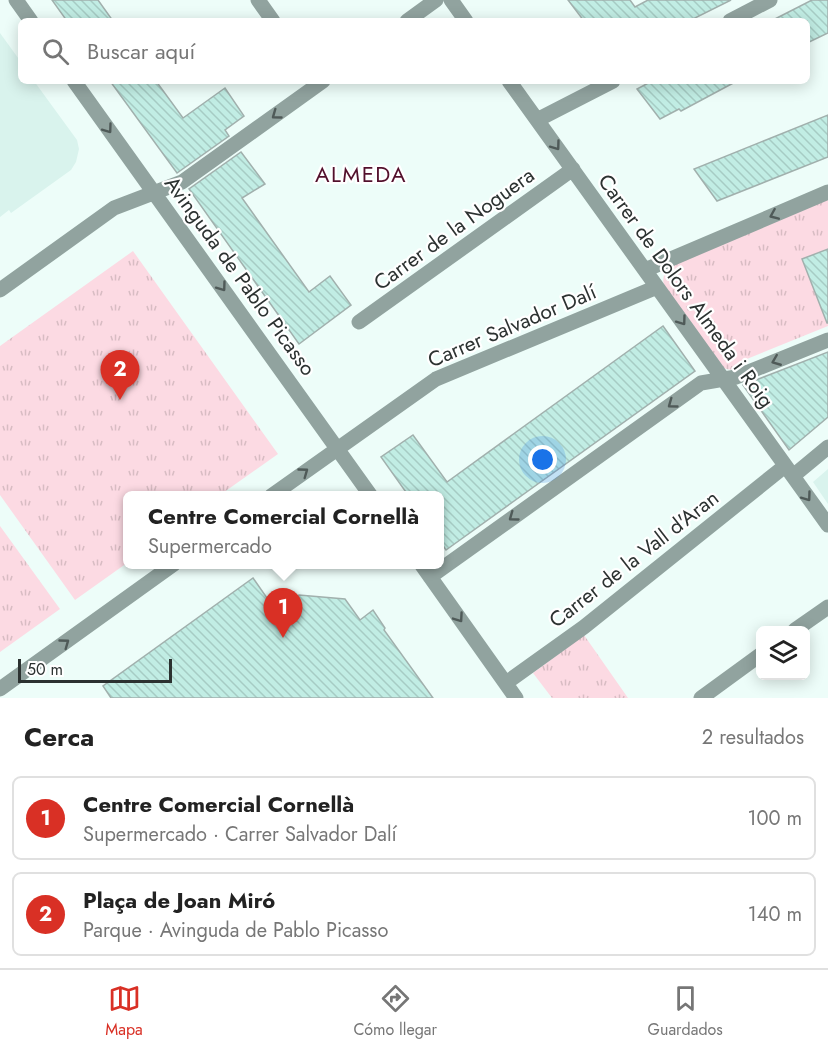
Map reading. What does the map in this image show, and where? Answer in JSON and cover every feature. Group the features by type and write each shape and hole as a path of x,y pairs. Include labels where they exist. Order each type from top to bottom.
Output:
{"street":[{"path":"16,0 30,18"},
{"path":"258,0 271,18"},
{"path":"410,18 436,0"},
{"path":"451,0 464,18"},
{"path":"735,18 770,0"},
{"name":"Avinguda de Pablo Picasso","path":"76,84 368,491"},
{"path":"0,290 114,208 182,182 316,84"},
{"name":"Carrer de Dolors Almeda i Roig","path":"511,84 828,525"},
{"path":"537,120 607,84"},
{"name":"Carrer de la Noguera","path":"359,322 573,169"},
{"path":"645,270 828,192"},
{"name":"Carrer Salvador Dalí","path":"277,491 436,379 657,288"},
{"path":"444,558 700,383 736,377 828,340"},
{"name":"Carrer de la Vall d'Aran","path":"506,683 584,627 789,471 828,447"},
{"path":"0,689 167,569"},
{"path":"425,571 516,698"},
{"path":"801,626 828,607"},
{"path":"701,698 756,658"}],"shaded area":[{"path":"0,33 18,58 18,84 36,84 77,140 79,149 76,162 71,170 11,213 9,210 0,217"},
{"path":"828,469 828,504 813,482"}],"green space":[{"path":"828,198 828,326 742,361 744,366 724,368 664,286 663,278 666,271 669,267"},
{"path":"133,251 278,454 226,491 123,491 123,566 75,600 0,495 0,346"},
{"path":"0,526 60,609 0,652"},
{"path":"584,635 628,698 552,698 533,673"}],"building":[{"path":"52,0 98,0 111,18 65,18"},
{"path":"568,0 630,0 635,7 648,0 731,0 695,18 582,18"},
{"path":"812,0 828,0 828,33 810,42 810,18 777,18"},
{"path":"112,84 158,84 183,118 225,88 244,116 225,130 229,136 177,173"},
{"path":"646,84 731,84 681,111 679,109 660,119 637,89"},
{"path":"828,115 828,157 717,201 694,169"},
{"path":"241,152 265,184 242,198 309,292 330,276 351,305 299,344 189,189"},
{"path":"828,249 828,323 827,323 802,259"},
{"path":"663,326 695,371 446,550 444,547 444,491 405,491 381,457 413,435 447,482"},
{"path":"828,352 828,417 789,450 743,385"},
{"path":"253,578 276,611 299,595 345,599 360,620 373,610 385,628 384,630 433,698 111,698 103,686"}],"place":[{"name":"Plaça de Joan Miró","path":"120,400"},
{"name":"Centre Comercial Cornellà","path":"283,638"}],"district":[{"name":"ALMEDA","path":"361,174"}]}
